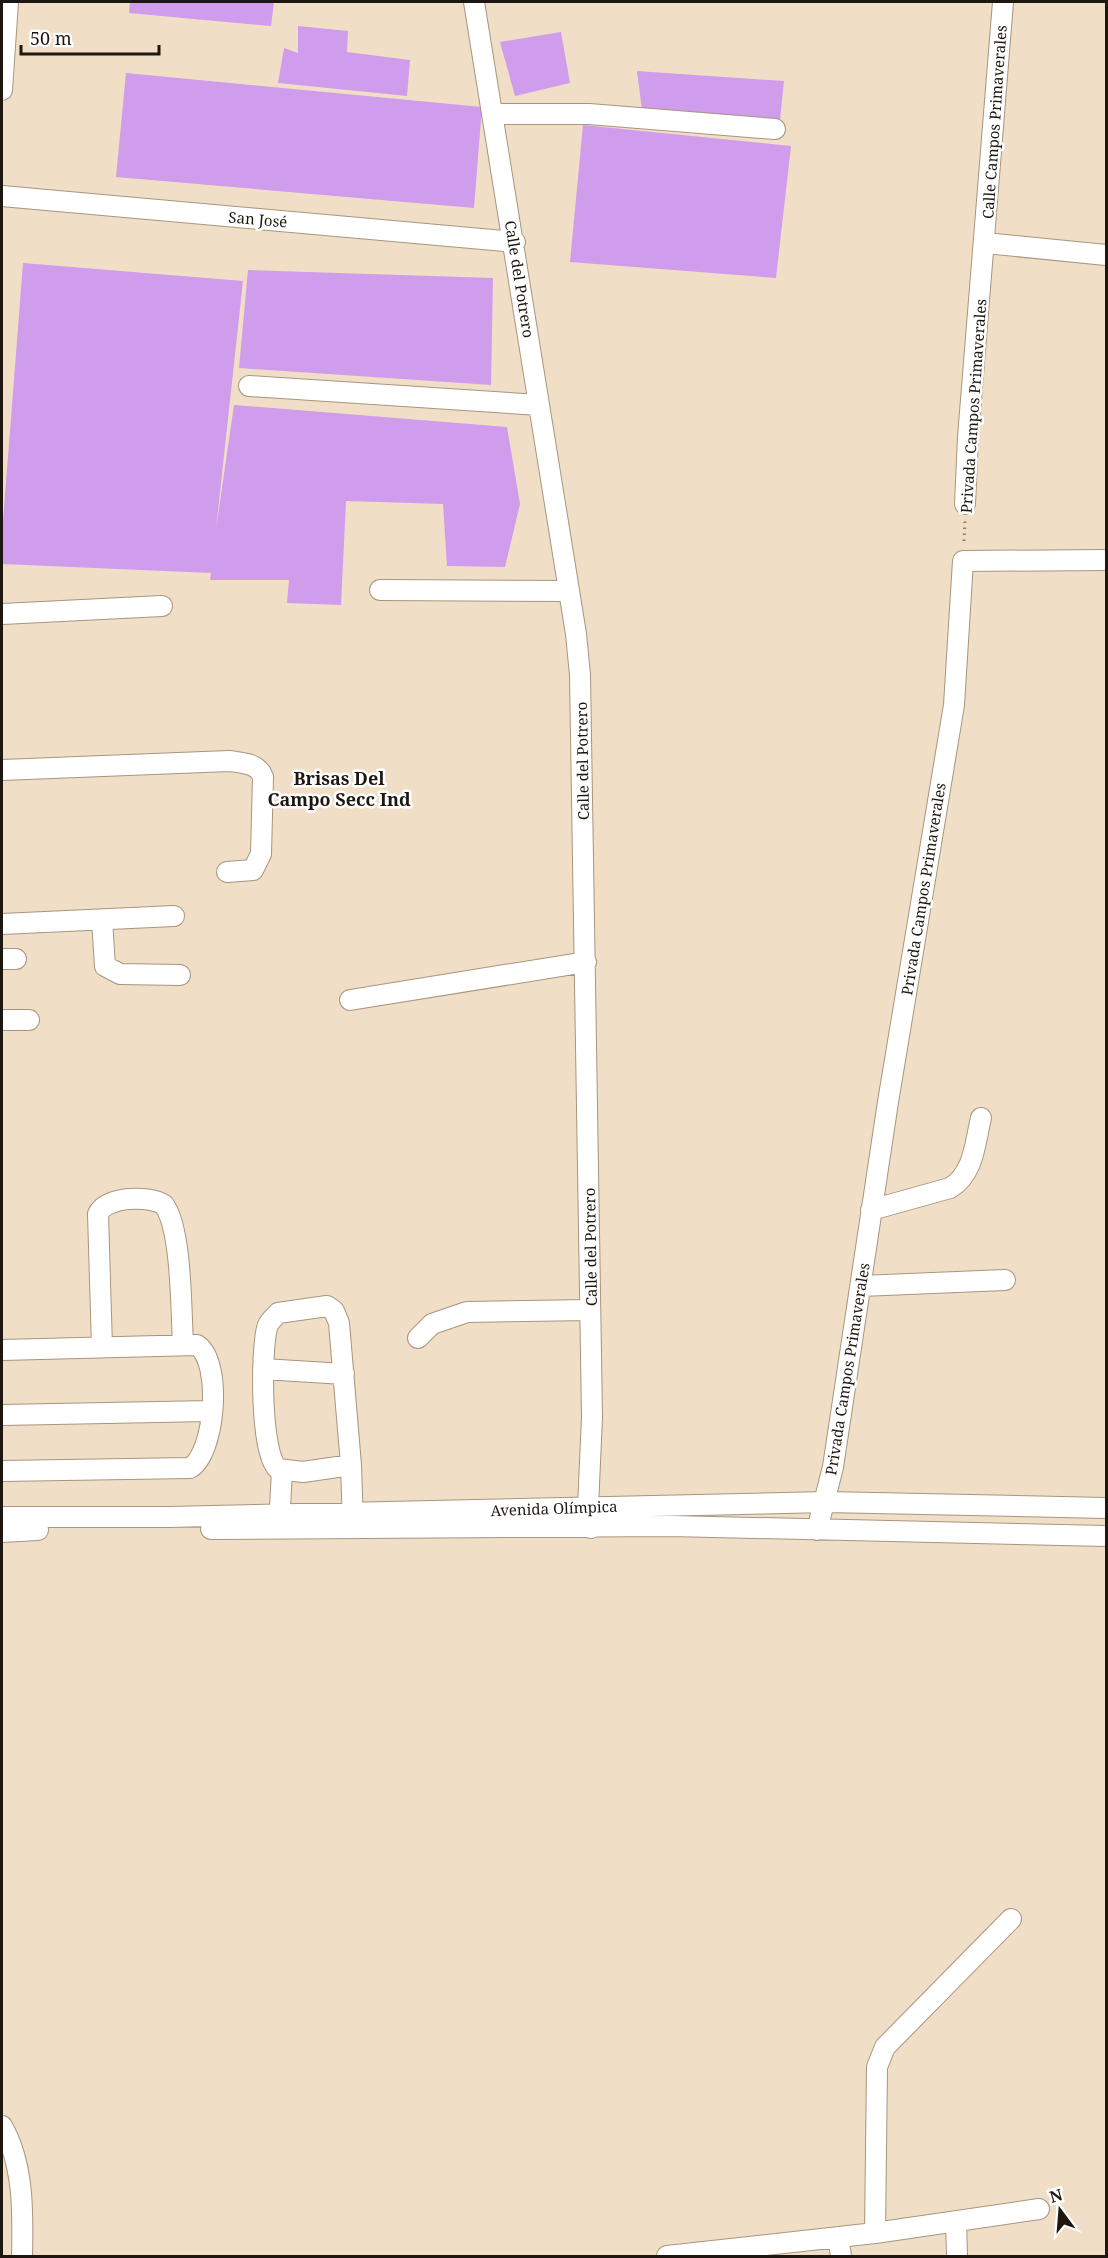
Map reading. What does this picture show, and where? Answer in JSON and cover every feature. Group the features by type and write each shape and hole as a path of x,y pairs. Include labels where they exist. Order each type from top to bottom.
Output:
{"street":[{"path":"2,90 8,2"},
{"name":"Calle del Potrero","path":"474,2 515,242 580,675 592,1417 588,1507 591,1528"},
{"name":"Calle Campos Primaverales","path":"985,243 1003,2"},
{"path":"493,114 589,114 775,129"},
{"name":"San José","path":"2,195 515,242"},
{"path":"985,243 1107,255"},
{"name":"Privada Campos Primaverales","path":"965,504 968,437 985,243"},
{"path":"249,386 539,405"},
{"path":"963,561 1107,560"},
{"name":"Privada Campos Primaverales","path":"817,1530 826,1502 871,1210 954,705 963,561"},
{"path":"380,590 569,591"},
{"path":"2,614 162,606"},
{"path":"2,770 229,760 252,765 261,770 263,777 258,862 253,870 227,872"},
{"path":"2,924 174,916"},
{"path":"102,920 105,966 111,971 120,975 180,975"},
{"path":"350,1000 586,962"},
{"path":"2,1020 29,1020"},
{"path":"871,1210 950,1188 960,1182 967,1174 981,1118"},
{"path":"102,1347 98,1214 101,1207 107,1203 148,1199 164,1205 171,1220 180,1278 183,1344"},
{"path":"861,1286 1005,1280"},
{"path":"351,1465 303,1472 282,1471 274,1466 265,1426 263,1369 267,1326 278,1313 327,1306 334,1311 339,1323 351,1465 353,1521"},
{"path":"418,1338 432,1324 468,1312 590,1310"},
{"path":"2,1350 197,1345 204,1349 210,1360 214,1396 206,1448 199,1461 190,1468 2,1471"},
{"path":"263,1369 344,1374"},
{"path":"2,1415 210,1411"},
{"path":"279,1522 282,1471"},
{"name":"Avenida Olímpica","path":"353,1521 588,1507 826,1502 1107,1508"},
{"name":"Avenida Olímpica","path":"2,1517 279,1522"},
{"name":"Avenida Olímpica","path":"2,1532 353,1521 591,1528 671,1526 1107,1536"},
{"path":"875,2233 877,2067 885,2047 1011,1918"},
{"path":"2,2126 15,2155 23,2231 22,2256"},
{"path":"667,2256 839,2247 875,2233 1039,2209"},
{"path":"956,2221 957,2256"}],"path":[{"name":"Privada Campos Primaverales","path":"963,561 965,504"}],"building":[{"path":"130,2 274,2 271,26 129,13"},
{"path":"298,26 348,31 347,52 410,60 407,96 278,83 284,48 298,53"},
{"path":"561,32 570,83 515,96 500,42"},
{"path":"637,71 784,81 780,120 642,110"},
{"path":"126,73 482,107 474,208 116,177"},
{"path":"583,125 791,146 776,278 570,262"},
{"path":"23,263 243,281 216,529 234,405 507,427 520,504 505,567 447,566 443,504 346,501 341,605 287,603 289,580 210,580 211,573 2,564 2,534"},
{"path":"248,270 493,278 491,385 239,368"}],"district":[{"name":"Brisas Del Campo Secc Ind","path":"339,788"}]}
